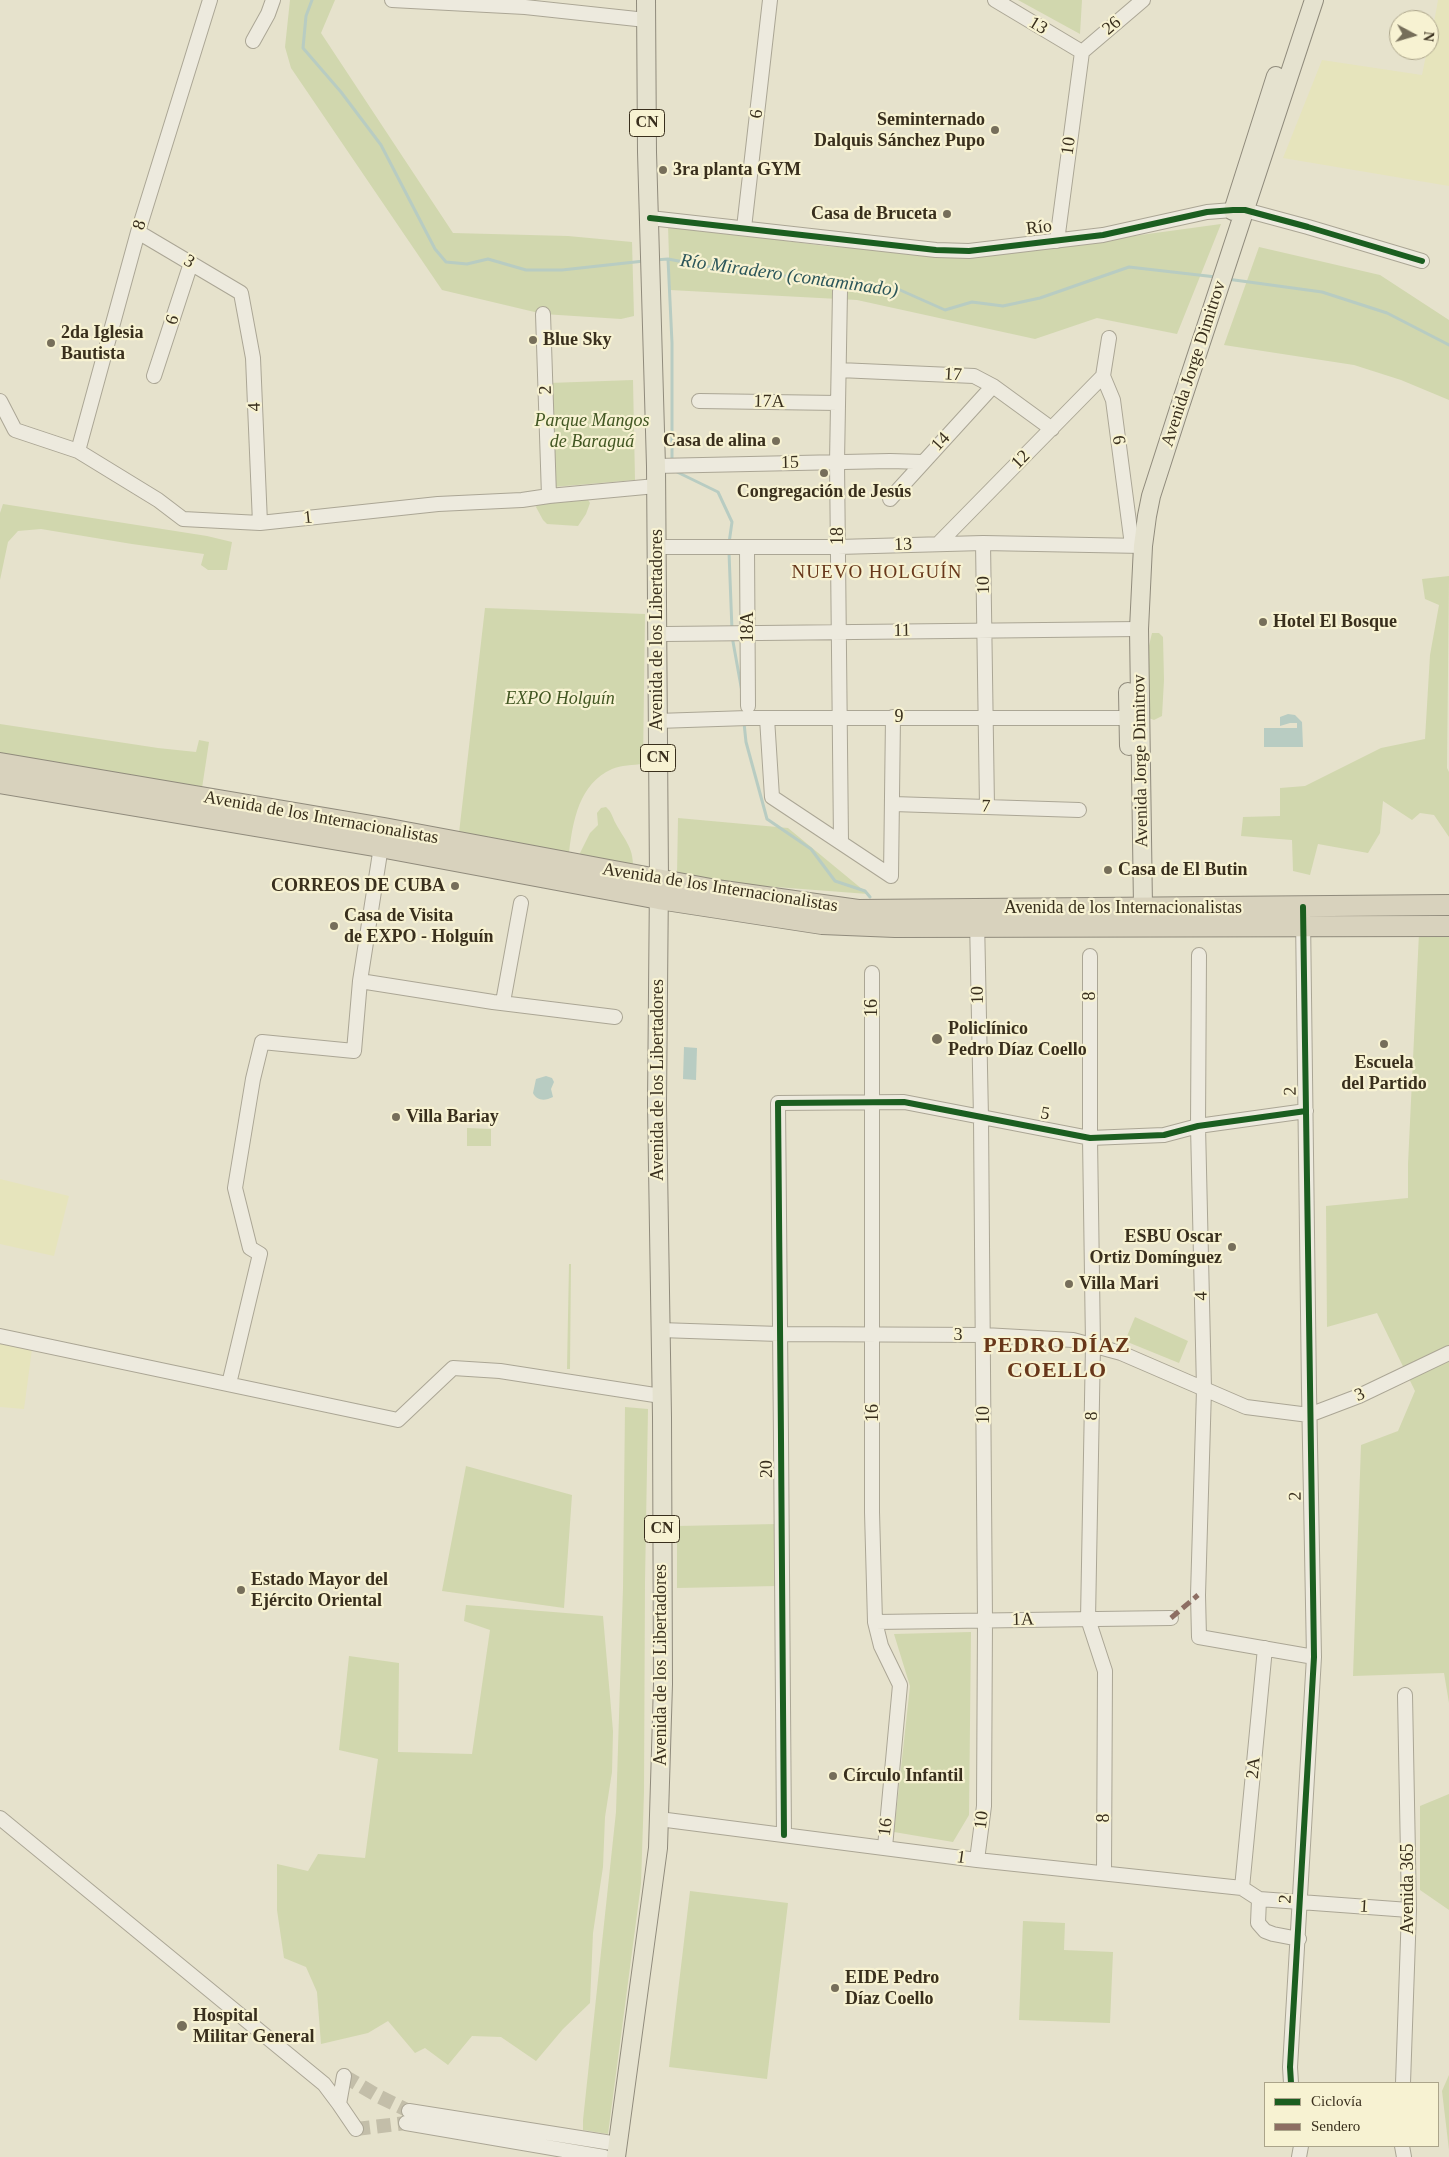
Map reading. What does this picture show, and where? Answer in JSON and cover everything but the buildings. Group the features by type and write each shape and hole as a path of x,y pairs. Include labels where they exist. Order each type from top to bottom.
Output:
{"highway":[{"name":"Avenida de los Internacionalistas","path":"0,762 659,889 822,924 889,927 977,918 1303,906 1449,905"},
{"name":"Avenida de los Internacionalistas","path":"0,783 382,837"},
{"name":"Avenida de los Internacionalistas","path":"1137,913 1304,927 1449,926"}],"main road":[{"name":"Avenida de los Libertadores","path":"617,2150 658,1848 663,1684 657,1104 659,889 656,466 647,152 646,0"},
{"name":"Avenida Jorge Dimitrov","path":"1137,913 1134,629 1140,495 1221,266 1302,0"},
{"name":"Avenida Jorge Dimitrov","path":"1239,210 1314,0"}],"street":[{"name":"8","path":"78,451 138,232 210,0"},
{"path":"253,41 268,14 273,0"},
{"path":"392,0 525,4 646,20"},
{"name":"6","path":"744,228 770,0"},
{"name":"13","path":"995,0 1082,52"},
{"name":"26","path":"1082,52 1143,0"},
{"name":"10","path":"1057,241 1082,52"},
{"name":"Río","path":"650,218 969,251 1103,235 1206,212 1239,210 1308,227 1422,261"},
{"name":"3","path":"138,232 241,293"},
{"name":"6","path":"154,376 191,264"},
{"name":"18","path":"840,291 837,462 841,841"},
{"name":"4","path":"241,293 253,358 260,523"},
{"name":"2","path":"543,314 549,496"},
{"path":"1103,376 1109,338"},
{"name":"17","path":"839,370 968,375 993,386 1052,429"},
{"name":"6","path":"1103,376 1113,400 1138,546"},
{"name":"12","path":"938,544 1103,376"},
{"name":"14","path":"890,499 993,386"},
{"name":"1","path":"0,401 15,430 78,451 158,500 183,519 260,523 438,504 522,500 656,486"},
{"name":"17A","path":"699,402 838,403"},
{"name":"15","path":"656,466 923,462"},
{"name":"13","path":"662,547 838,547 983,543 1138,546"},
{"name":"10","path":"983,543 987,807"},
{"name":"18A","path":"747,548 748,706"},
{"name":"11","path":"665,634 1134,629"},
{"name":"9","path":"657,721 840,717 1134,718"},
{"path":"767,718 770,794 774,799 841,841 891,876 893,717"},
{"name":"7","path":"893,804 1079,810"},
{"path":"229,1384 260,1254 250,1248 235,1188 253,1079 262,1042 354,1051 360,981 382,837"},
{"path":"504,1002 521,903"},
{"name":"2","path":"1292,2082 1290,2067 1299,1939 1314,1657 1303,906"},
{"name":"10","path":"977,918 984,1335 985,1620 984,1806 978,1860"},
{"name":"4","path":"1198,955 1198,1126 1204,1389 1198,1596 1199,1637 1265,1648"},
{"name":"8","path":"1090,956 1093,1345 1088,1619 1105,1671 1104,1873"},
{"name":"16","path":"872,973 875,1622 880,1646 900,1685 884,1847"},
{"path":"360,981 615,1017"},
{"name":"5","path":"778,1103 904,1102 1090,1138 1164,1135 1198,1126 1306,1111"},
{"name":"20","path":"778,1103 784,1835"},
{"name":"3","path":"660,1330 779,1334 984,1335 1073,1340 1121,1353 1204,1389 1218,1397 1246,1407 1309,1415 1358,1396 1449,1353"},
{"path":"0,1336 398,1420 453,1368 500,1371 661,1396"},
{"name":"1A","path":"875,1622 1171,1618"},
{"path":"1265,1648 1314,1657"},
{"name":"2A","path":"1242,1888 1265,1648"},
{"name":"Avenida 365","path":"1403,2082 1409,1910 1406,1695"},
{"path":"0,1818 324,2084 356,2129"},
{"name":"1","path":"659,1819 978,1860 1242,1888 1260,1899 1409,1910"},
{"path":"1260,1899 1258,1923 1265,1931 1299,1939"},
{"path":"339,2104 344,2076"},
{"path":"604,2157 408,2117 617,2150"}],"shaded area":[{"path":"1438,0 1449,0 1449,186 1283,158 1322,60 1422,75 1425,60 1439,60 1439,10 1436,10"},
{"path":"1288,714 1295,715 1302,722 1303,747 1264,747 1264,728 1297,728 1297,723 1280,726 1280,717"},
{"path":"684,1047 697,1048 696,1080 683,1079"},
{"path":"546,1076 552,1078 554,1082 551,1089 553,1097 542,1100 533,1093 536,1079"},
{"path":"0,1179 69,1196 54,1256 0,1244"},
{"path":"0,1342 32,1349 24,1409 0,1407"}],"green space":[{"path":"290,0 335,0 321,33 453,233 568,236 632,242 634,316 621,319 543,314 442,290 291,68 285,47"},
{"path":"1018,0 1082,0 1080,34"},
{"path":"1221,224 1177,334 1097,318 1035,339 857,300 670,290 668,225 825,246 979,257"},
{"path":"1259,247 1380,275 1449,320 1449,400 1401,380 1354,365 1224,345"},
{"name":"Parque Mangos de Baraguá","path":"633,380 635,480 553,487 549,383"},
{"path":"587,498 590,503 586,514 578,526 547,524 536,507 538,503"},
{"path":"3,504 207,536 232,542 227,570 208,570 201,565 204,554 41,529 18,531 8,542 0,580 0,513"},
{"path":"1449,576 1447,768 1449,772 1449,837 1434,815 1420,813 1412,820 1383,801 1380,833 1368,853 1318,844 1310,875 1293,871 1292,840 1241,836 1243,817 1280,816 1280,788 1305,786 1381,748 1425,739 1430,655 1439,605 1425,599 1422,579"},
{"name":"EXPO Holguín","path":"485,608 645,614 643,764 612,769 592,784 585,793 576,816 569,853 459,833"},
{"path":"1152,633 1159,633 1163,637 1164,680 1162,716 1154,720 1146,717 1147,654"},
{"path":"0,724 196,752 199,740 209,742 202,788 0,756"},
{"path":"606,807 630,848 633,865 579,855 590,833 598,825 597,813 601,808"},
{"path":"678,818 788,828 868,894 749,885 677,875"},
{"path":"1419,933 1449,935 1449,1703 1444,1673 1353,1676 1361,1445 1398,1431 1415,1391 1377,1313 1327,1327 1326,1206 1408,1198"},
{"path":"467,1128 491,1129 491,1146 467,1146"},
{"path":"569,1264 571,1264 570,1369 567,1369"},
{"path":"1135,1317 1188,1341 1179,1363 1125,1341"},
{"path":"625,1407 648,1409 644,1792 641,1884 608,2134 583,2130 583,2120 616,1812 623,1588"},
{"path":"466,1466 572,1495 564,1608 442,1591"},
{"path":"777,1524 777,1586 677,1588 677,1526"},
{"path":"466,1605 603,1616 613,1731 612,1772 605,1817 603,1867 593,1933 590,2003 563,2029 536,2061 501,2037 472,2036 448,2065 425,2048 415,2053 388,2021 368,2033 321,2044 317,1992 306,1967 284,1958 277,1910 277,1864 308,1871 318,1854 365,1858 378,1759 339,1750 349,1656 399,1663 398,1752 472,1754 490,1630 464,1621"},
{"path":"971,1632 969,1815 953,1842 894,1832 910,1686 894,1634"},
{"path":"1449,1794 1449,1910 1420,1890 1420,1806"},
{"path":"690,1891 788,1903 767,2079 669,2067"},
{"path":"1023,1921 1065,1923 1064,1950 1113,1952 1110,2023 1019,2020"},
{"path":"1449,2075 1449,2150 1442,2091"}],"waterway":[{"name":"Río Miradero (contaminado)","path":"312,0 306,16 303,48 341,92 381,145 435,249 446,262 467,264 488,259 526,270 562,270 644,261"},
{"path":"668,259 672,343 672,458"},
{"name":"Río Miradero (contaminado)","path":"655,260 668,259 757,276 802,276 846,286 900,290 945,310 972,302 1003,306 1040,298 1129,267 1216,277"},
{"name":"Río Miradero (contaminado)","path":"1227,279 1322,292 1387,313 1449,345"},
{"path":"677,472 718,492 732,522 729,543"},
{"path":"729,552 732,630"},
{"path":"732,636 742,692"},
{"path":"744,723 746,742 767,819 811,849 835,881 865,891 870,897"}],"tunnel":[{"path":"344,2076 409,2111"},
{"path":"356,2129 406,2123"}],"marked path":[{"path":"1171,1618 1198,1595"}],"cycle path":[{"path":"650,218 936,250 969,251 1103,235 1207,212 1245,210 1422,261"},
{"path":"1291,2082 1290,2067 1314,1657 1303,907"},
{"path":"784,1835 778,1103 904,1102 1090,1138 1164,1135 1198,1126 1306,1111"}],"place":[{"name":"Seminternado Dalquis Sánchez Pupo","path":"995,130"},
{"name":"3ra planta GYM","path":"663,170"},
{"name":"Casa de Bruceta","path":"947,214"},
{"name":"Blue Sky","path":"533,340"},
{"name":"2da Iglesia Bautista","path":"51,343"},
{"name":"Casa de alina","path":"776,441"},
{"name":"Congregación de Jesús","path":"824,473"},
{"name":"Hotel El Bosque","path":"1263,622"},
{"name":"Casa de El Butin","path":"1108,870"},
{"name":"CORREOS DE CUBA","path":"455,886"},
{"name":"Casa de Visita de EXPO - Holguín","path":"334,926"},
{"name":"Policlínico Pedro Díaz Coello","path":"937,1039"},
{"name":"Escuela del Partido","path":"1384,1044"},
{"name":"Villa Bariay","path":"396,1117"},
{"name":"ESBU Oscar Ortiz Domínguez","path":"1232,1247"},
{"name":"Villa Mari","path":"1069,1284"},
{"name":"Estado Mayor del Ejército Oriental","path":"241,1590"},
{"name":"Círculo Infantil","path":"833,1776"},
{"name":"EIDE Pedro Díaz Coello","path":"835,1988"},
{"name":"Hospital Militar General","path":"182,2026"}],"district":[{"name":"NUEVO HOLGUÍN","path":"877,573"},
{"name":"PEDRO DÍAZ COELLO","path":"1057,1358"}]}
